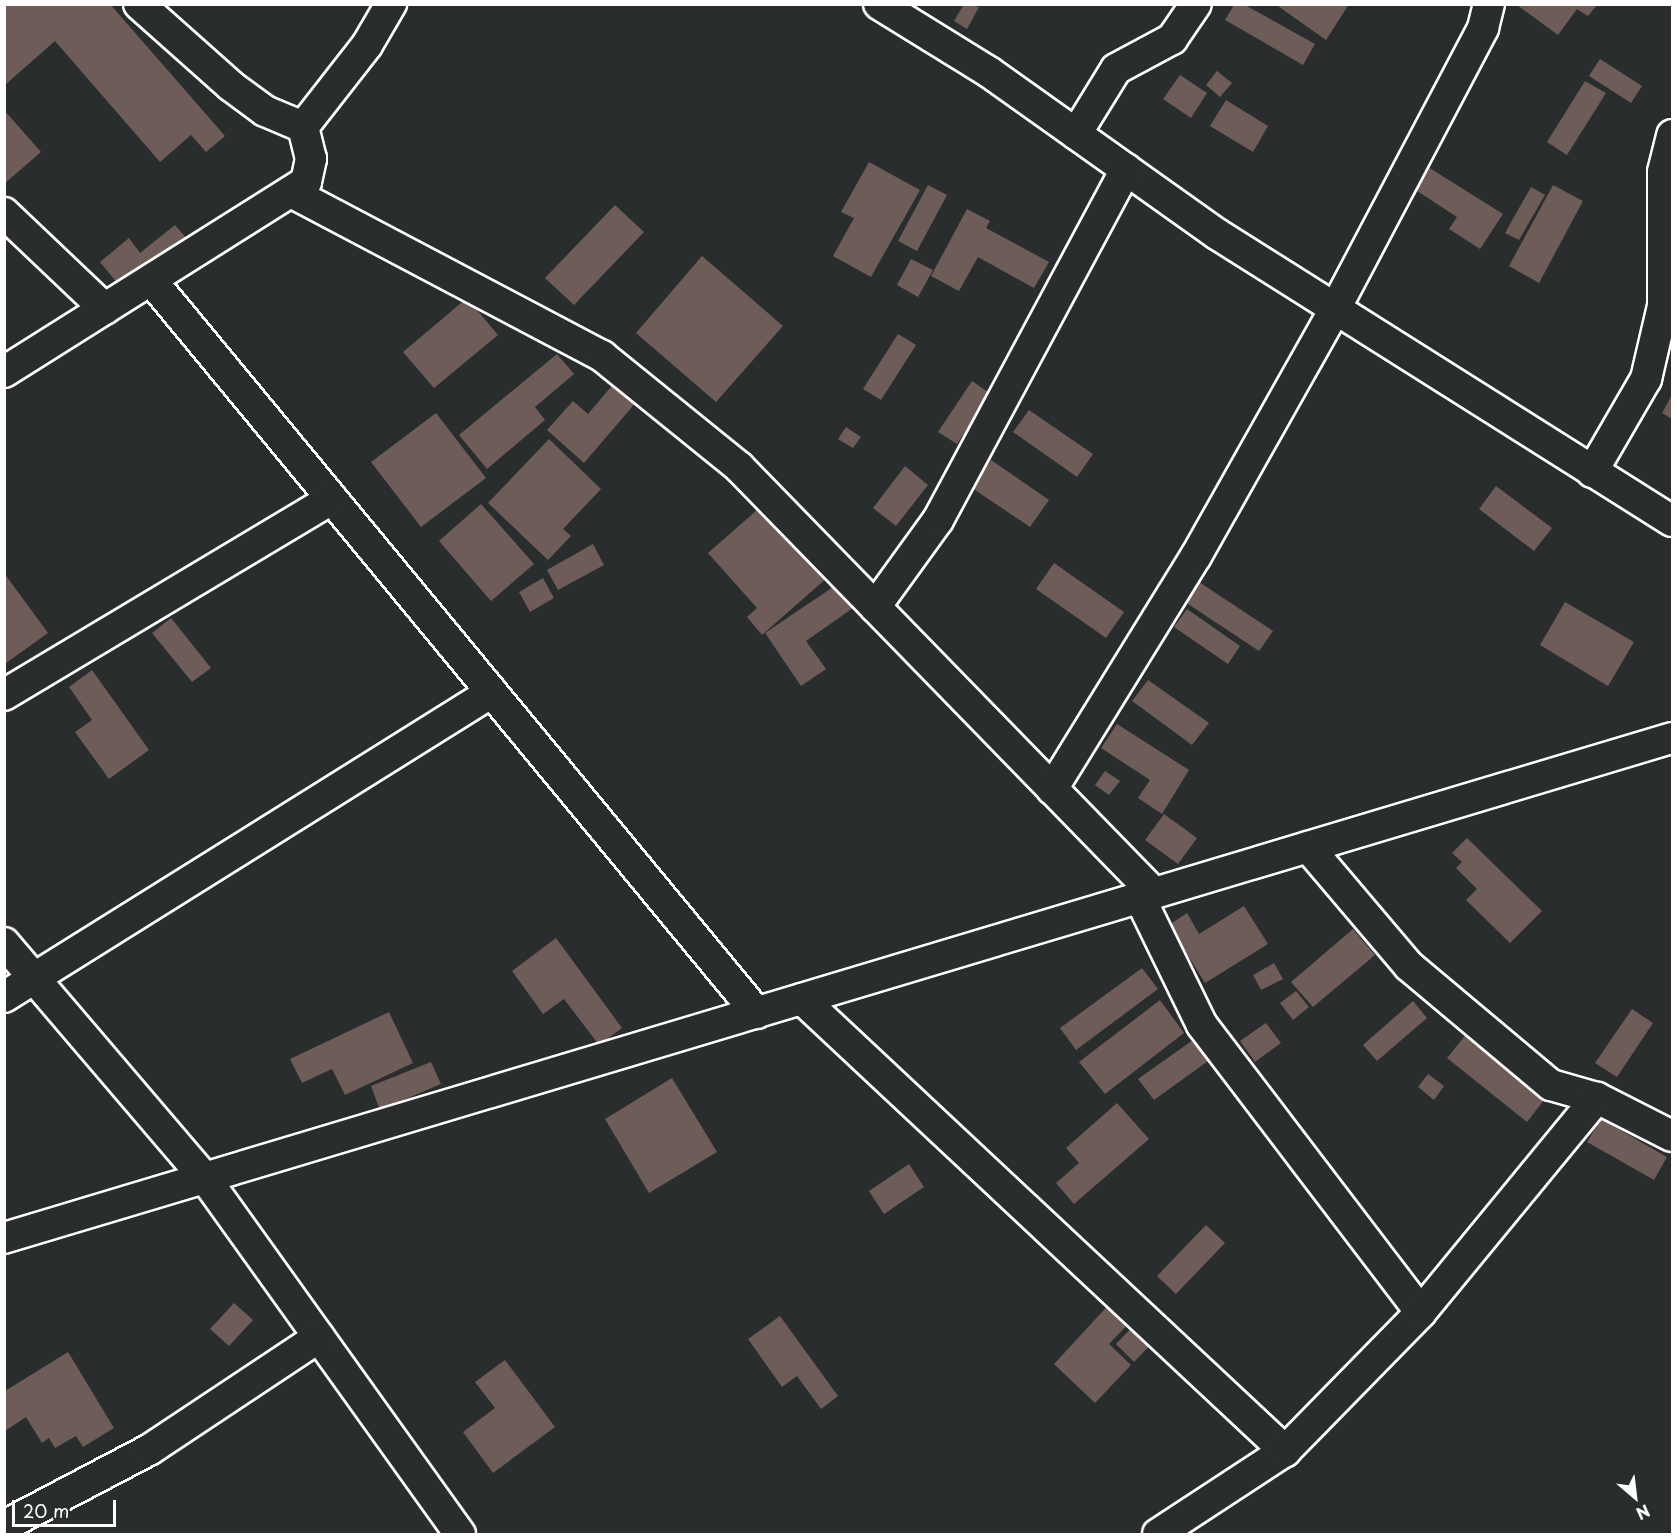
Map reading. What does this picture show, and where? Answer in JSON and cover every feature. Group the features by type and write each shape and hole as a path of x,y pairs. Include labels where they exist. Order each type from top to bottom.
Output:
{"street":[{"path":"4,372 291,192 306,182 311,172 310,142 303,127 265,111 231,86 139,4"},
{"path":"303,127 367,45 391,4"},
{"path":"879,4 920,16 1126,169 1335,309 1672,521"},
{"path":"1076,134 1116,69 1172,39 1196,4"},
{"path":"1052,789 1196,556 1335,309 1482,28 1489,4"},
{"path":"1592,472 1646,379 1661,316 1663,172 1672,135"},
{"path":"875,607 938,520 1126,169"},
{"path":"291,192 602,356 739,467 1052,789 1147,895 1202,1025 1421,1312"},
{"path":"4,213 105,309"},
{"path":"151,280 757,1013"},
{"path":"4,695 332,499"},
{"path":"4,997 492,692"},
{"path":"4,1238 1672,738"},
{"path":"1308,847 1409,966 1551,1085 1597,1098 1672,1136"},
{"path":"4,944 205,1178 460,1534"},
{"path":"802,999 1286,1451"},
{"path":"1158,1534 1286,1451 1421,1312 1597,1098"},
{"path":"8,1518 149,1450 319,1337"}],"building":[{"path":"5,4 110,4 225,136 206,152 191,135 160,162 55,41 5,85"},
{"path":"964,4 979,7 967,29 954,21"},
{"path":"1275,4 1349,4 1326,40"},
{"path":"1234,5 1245,5 1315,44 1303,65 1225,20"},
{"path":"1517,5 1597,5 1588,16 1577,9 1558,35"},
{"path":"1600,59 1642,86 1631,103 1589,76"},
{"path":"1217,71 1232,83 1220,97 1206,85"},
{"path":"1180,75 1207,93 1191,118 1163,99"},
{"path":"1585,81 1606,93 1567,155 1547,142"},
{"path":"1226,100 1268,126 1253,152 1210,126"},
{"path":"4,110 41,152 4,184"},
{"path":"869,162 920,190 871,277 833,256 854,218 841,212"},
{"path":"1428,167 1503,214 1480,249 1449,229 1457,217 1414,189"},
{"path":"928,185 947,195 917,251 898,241"},
{"path":"1553,185 1583,201 1539,283 1509,266"},
{"path":"1531,187 1545,195 1519,240 1505,233"},
{"path":"615,205 644,232 574,305 545,278"},
{"path":"967,209 990,221 986,228 1049,262 1034,288 978,257 959,291 931,276"},
{"path":"175,225 187,239 123,290 100,262 129,238 140,253"},
{"path":"702,256 783,326 716,402 636,333"},
{"path":"911,259 933,270 918,297 897,285"},
{"path":"467,298 498,335 434,388 403,352"},
{"path":"898,334 916,345 881,400 863,389"},
{"path":"557,354 574,374 535,407 545,420 487,469 459,435"},
{"path":"616,381 638,400 584,463 547,430 573,401 588,414"},
{"path":"972,381 991,394 957,444 938,432"},
{"path":"1672,395 1672,419 1662,413"},
{"path":"1029,410 1093,454 1077,477 1013,432"},
{"path":"436,413 486,478 421,527 371,462"},
{"path":"846,427 861,437 853,448 838,439"},
{"path":"549,439 601,489 563,529 571,536 548,560 488,503"},
{"path":"991,460 1049,500 1030,527 972,488"},
{"path":"905,466 928,485 896,526 873,508"},
{"path":"1496,486 1552,528 1534,551 1479,509"},
{"path":"765,503 829,576 762,635 747,617 757,608 708,553"},
{"path":"481,504 534,564 491,601 439,541"},
{"path":"593,544 604,565 558,590 547,570"},
{"path":"1054,563 1124,612 1106,638 1036,589"},
{"path":"4,573 48,633 6,663 4,661"},
{"path":"543,578 554,598 530,612 519,592"},
{"path":"1196,580 1273,631 1259,651 1182,600"},
{"path":"836,585 853,608 806,641 826,669 801,686 765,633"},
{"path":"1565,602 1634,642 1608,686 1540,645"},
{"path":"1187,609 1240,646 1228,664 1174,627"},
{"path":"171,618 211,668 192,682 152,633"},
{"path":"92,670 149,750 109,779 75,732 92,720 69,687"},
{"path":"1148,680 1209,723 1192,745 1132,701"},
{"path":"1117,724 1189,770 1162,814 1138,798 1150,780 1101,748"},
{"path":"1105,771 1120,781 1109,795 1095,785"},
{"path":"1164,814 1197,838 1178,864 1145,840"},
{"path":"1467,838 1542,911 1510,943 1466,900 1477,889 1456,868 1462,862 1452,853"},
{"path":"1244,906 1268,944 1205,983 1169,925 1187,913 1199,934"},
{"path":"1353,929 1375,955 1313,1007 1291,982"},
{"path":"556,938 622,1028 599,1045 564,999 543,1014 512,971"},
{"path":"1274,963 1283,979 1261,990 1253,975"},
{"path":"1142,968 1158,989 1076,1050 1060,1028"},
{"path":"1296,991 1309,1007 1293,1020 1280,1003"},
{"path":"1160,1000 1184,1033 1105,1094 1079,1062"},
{"path":"1413,1001 1427,1018 1377,1061 1363,1045"},
{"path":"1632,1009 1653,1023 1617,1077 1595,1063"},
{"path":"389,1012 413,1063 345,1095 332,1069 302,1083 290,1059"},
{"path":"1266,1023 1281,1043 1255,1062 1240,1041"},
{"path":"1468,1032 1548,1095 1527,1122 1447,1058"},
{"path":"1200,1035 1215,1056 1154,1100 1138,1079"},
{"path":"431,1062 441,1084 380,1110 371,1086"},
{"path":"1428,1074 1444,1086 1434,1100 1418,1087"},
{"path":"672,1078 717,1152 649,1193 605,1119"},
{"path":"1117,1103 1149,1139 1074,1204 1056,1183 1079,1163 1066,1148"},
{"path":"1601,1119 1667,1157 1654,1180 1587,1142"},
{"path":"909,1164 924,1187 884,1214 869,1191"},
{"path":"1206,1225 1225,1243 1176,1294 1157,1276"},
{"path":"1114,1299 1134,1318 1109,1344 1131,1365 1095,1403 1054,1364"},
{"path":"234,1303 253,1320 229,1346 210,1329"},
{"path":"780,1316 838,1396 821,1409 797,1376 782,1387 748,1339"},
{"path":"1138,1321 1156,1339 1134,1362 1116,1344"},
{"path":"68,1352 114,1428 83,1447 76,1436 55,1448 49,1438 42,1443 26,1417 5,1431 5,1391"},
{"path":"505,1360 555,1427 493,1473 463,1432 495,1408 475,1382"}]}
